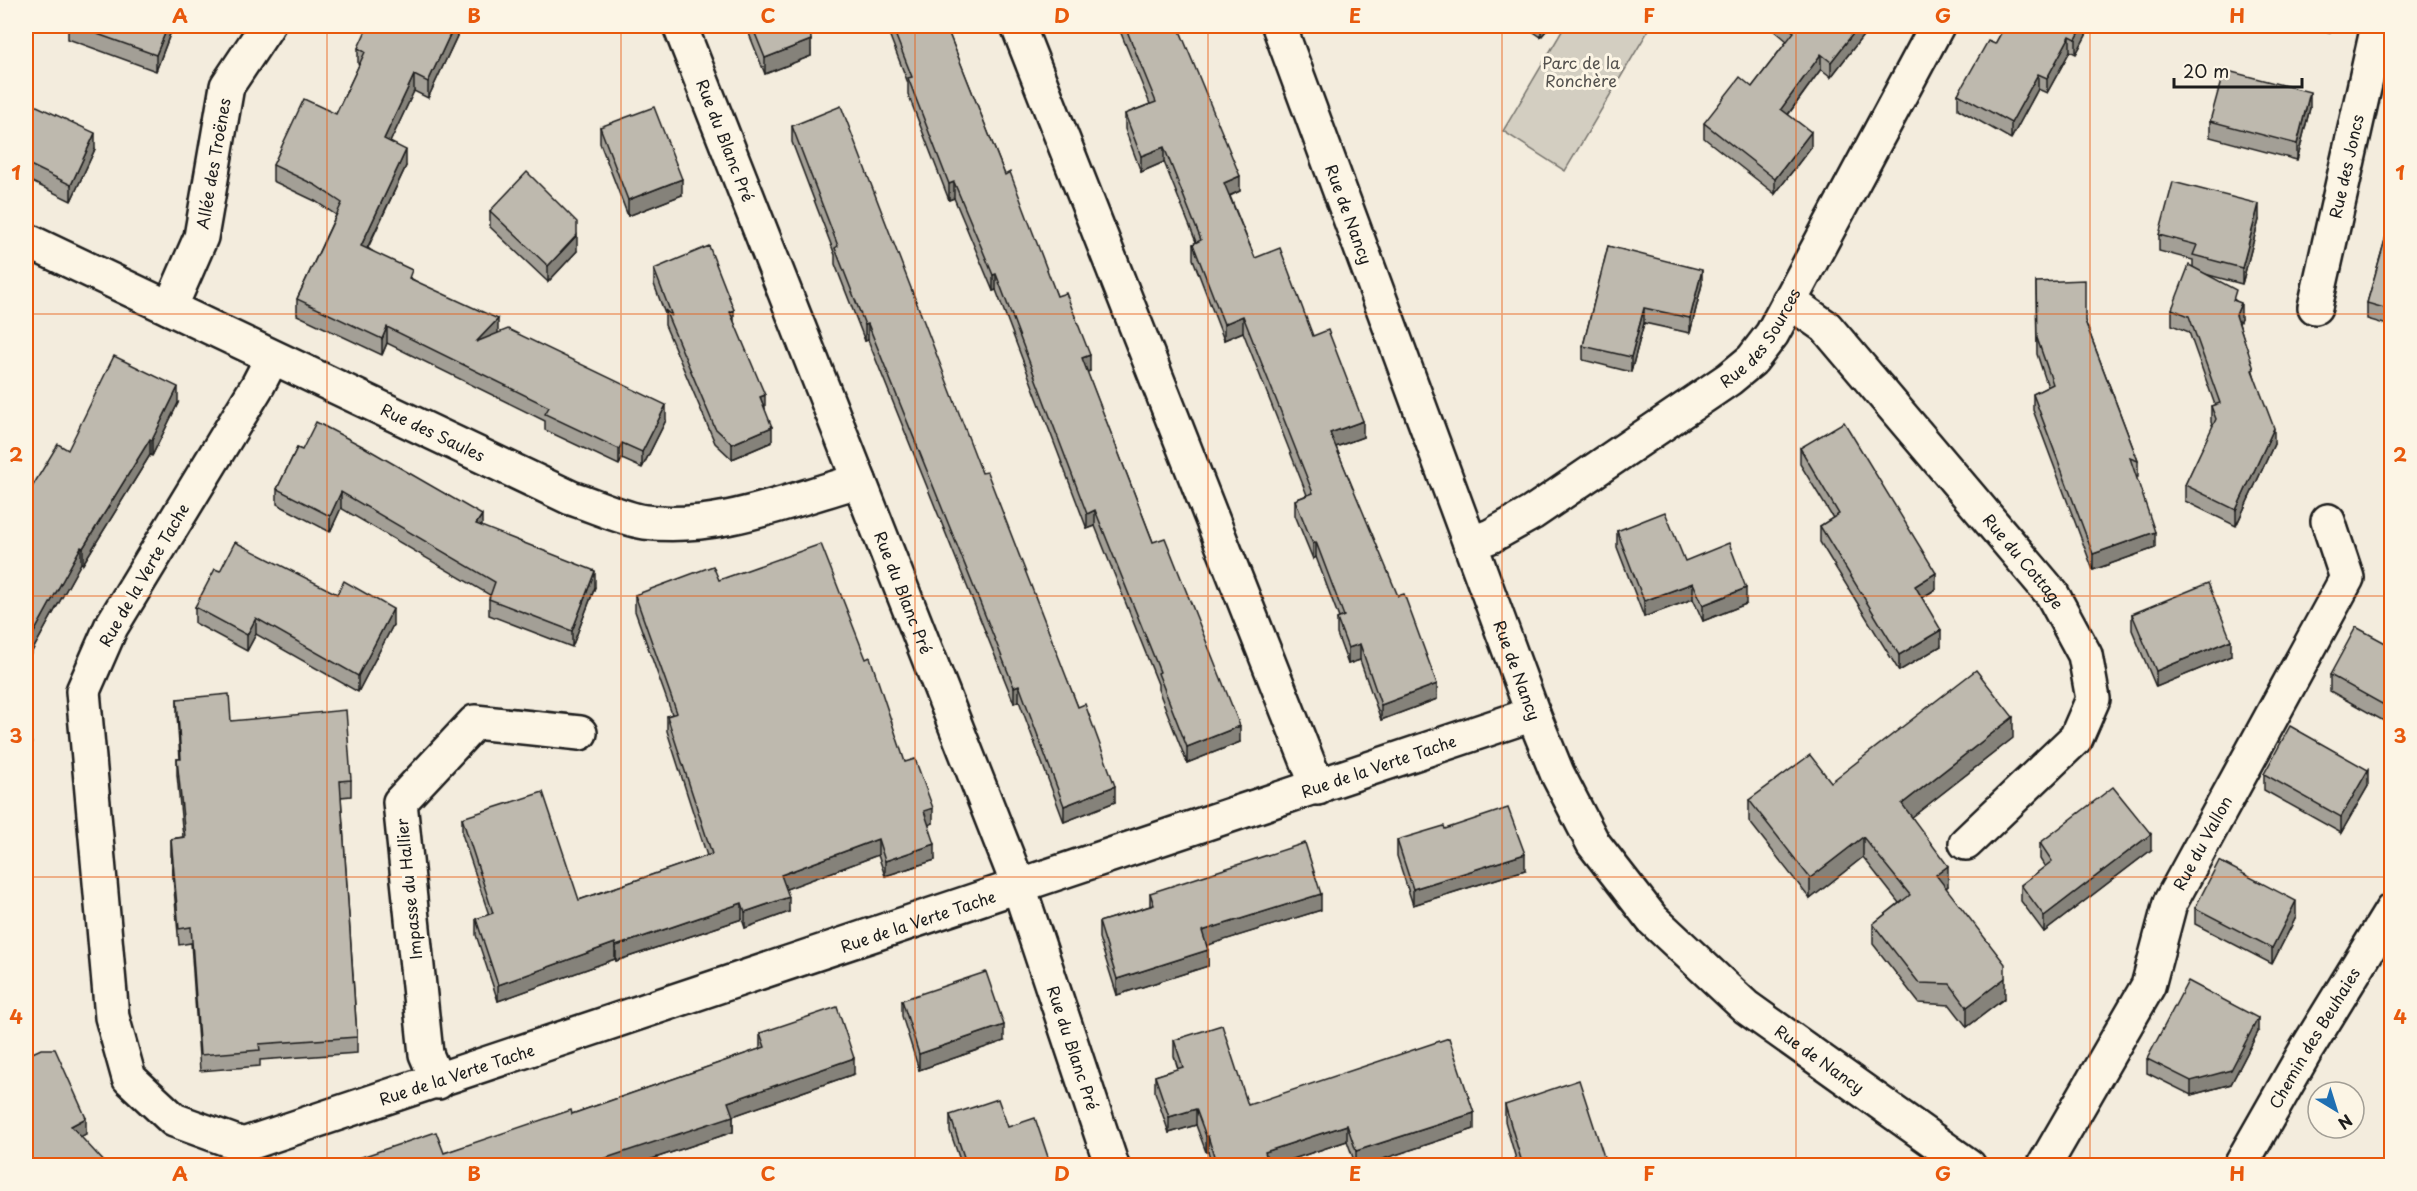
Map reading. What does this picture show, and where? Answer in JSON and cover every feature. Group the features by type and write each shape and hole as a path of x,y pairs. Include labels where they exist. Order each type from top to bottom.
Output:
{"street":[{"name":"Allée des Troënes","path":"170,309 201,237 227,86 267,26"},
{"name":"Rue du Blanc Pré","path":"680,26 1019,887 1112,1166"},
{"path":"1018,26 1318,788"},
{"name":"Rue de Nancy","path":"1279,26 1533,714 1557,773 1593,843 1652,919 1746,1007 1969,1166"},
{"name":"Rue des Sources","path":"1470,544 1491,536 1532,513 1729,379 1752,360 1772,334 1937,26"},
{"name":"Rue des Joncs","path":"2315,307 2378,26"},
{"name":"Rue des Saules","path":"26,240 571,498 644,522 709,522 764,510 859,481"},
{"name":"Rue du Cottage","path":"1789,302 1826,327 2052,594 2085,655 2093,699 2076,738 1966,843"},
{"name":"Rue de la Verte Tache","path":"272,357 258,385 111,627 83,691 112,1017 129,1078 174,1120 243,1145 1318,788 1533,714"},
{"name":"Rue du Vallon","path":"2044,1166 2148,986 2170,903 2347,578 2328,521"},
{"name":"Impasse du Hallier","path":"438,1082 426,1054 400,802 475,722 580,733"},
{"name":"Chemin des Beuhaies","path":"2240,1166 2305,1052 2391,910"}],"green space":[{"name":"Parc de la Ronchère","path":"1565,26 1651,26 1565,171 1503,131"}],"building":[{"path":"75,26 168,26 156,55"},
{"path":"368,26 454,26 428,82 414,75 384,139 406,150 361,246 412,270 409,278 498,319 476,342 508,329 666,405 642,452 622,443 619,449 545,414 549,407 387,327 382,339 297,299 342,203 315,185 273,165 304,99 336,114 365,52 358,48"},
{"path":"752,26 810,26 811,40 765,58"},
{"path":"892,26 946,26 1005,175 1010,172 1057,296 1066,293 1090,355 1082,358 1153,542 1165,538 1240,726 1187,747 1158,673 1160,672 1095,510 1087,514 996,274 993,275 954,182 949,184 908,78 912,77"},
{"path":"1125,26 1178,26 1240,176 1224,183 1255,258 1280,248 1313,336 1328,330 1363,421 1330,433 1398,596 1404,594 1437,684 1381,705 1360,644 1348,648 1337,619 1344,616 1316,542 1313,544 1295,500 1313,493 1243,316 1224,324 1193,244 1201,240 1164,147 1141,156 1125,114 1156,102"},
{"path":"1786,26 1859,26 1831,62 1821,54 1781,109 1811,132 1775,179 1704,123 1740,77 1752,87 1794,32"},
{"path":"2005,26 2083,26 2076,39 2070,36 2047,78 2038,74 2011,123 1958,94 1988,41 1995,44"},
{"path":"2224,70 2310,92 2297,144 2210,121"},
{"path":"26,101 95,133 71,185 26,163"},
{"path":"841,106 982,473 987,472 1078,707 1085,704 1115,786 1064,806 1019,685 1014,687 868,324 865,325 835,248 838,246 792,126"},
{"path":"654,107 682,179 628,200 600,127"},
{"path":"527,172 577,222 577,235 548,266 490,211"},
{"path":"2173,182 2259,204 2242,268 2193,255 2197,245 2159,235"},
{"path":"2391,219 2391,310 2367,303"},
{"path":"709,246 734,310 730,312 765,395 760,397 772,427 732,444 715,428 665,310 672,316 654,269"},
{"path":"1608,246 1702,270 1690,318 1644,308 1631,357 1583,346"},
{"path":"2189,265 2236,290 2233,300 2241,303 2236,315 2254,369 2252,370 2274,428 2236,510 2185,485 2216,419 2211,406 2220,403 2189,316 2172,309"},
{"path":"2085,280 2085,321 2138,461 2130,458 2155,532 2093,554 2033,394 2053,384 2037,338 2036,282"},
{"path":"114,356 178,387 152,440 150,439 83,548 81,547 26,647 26,497 58,444 68,450"},
{"path":"316,422 482,515 476,524 595,571 572,631 489,599 495,582 341,492 330,516 277,489 297,448 302,450"},
{"path":"1844,422 1936,573 1915,586 1941,630 1899,655 1820,526 1839,514 1800,448"},
{"path":"1665,512 1685,561 1729,543 1746,588 1703,605 1693,583 1644,601 1617,531"},
{"path":"235,542 337,594 344,581 393,609 358,676 256,618 247,635 195,607 215,569 220,571"},
{"path":"821,544 866,659 870,657 905,762 915,759 933,808 924,811 935,844 885,861 878,839 781,875 789,897 745,912 742,903 616,946 615,943 498,985 476,919 493,913 462,818 543,792 579,900 712,854 667,716 677,713 635,595 713,566 719,580"},
{"path":"2208,583 2231,640 2156,671 2132,614"},
{"path":"2356,627 2391,646 2391,709 2330,675"},
{"path":"1976,670 2013,717 1902,804 1948,866 1936,875 2005,964 2005,978 1967,1007 1950,984 1919,983 1873,924 1910,895 1863,837 1810,878 1749,800 1810,755 1831,782"},
{"path":"26,676 32,750 26,751"},
{"path":"229,694 231,721 346,710 351,780 340,781 357,1037 259,1044 260,1050 200,1055 191,927 179,929 171,839 185,837 177,759 181,759 177,699"},
{"path":"2290,726 2368,770 2341,817 2264,774"},
{"path":"2113,787 2151,834 2044,916 2021,885 2052,861 2040,843"},
{"path":"1508,808 1525,854 1413,889 1397,840 1444,826 1445,829"},
{"path":"1305,843 1321,894 1202,931 1208,950 1117,979 1099,922 1154,905 1150,893"},
{"path":"2219,861 2296,901 2272,948 2195,908"},
{"path":"986,972 1004,1025 919,1054 902,1000"},
{"path":"2188,981 2258,1018 2231,1070 2191,1081 2147,1059"},
{"path":"837,1007 854,1058 728,1102 733,1116 582,1166 335,1166 436,1132 444,1153 571,1110 572,1114 765,1047 760,1033"},
{"path":"1222,1025 1248,1105 1449,1038 1474,1113 1356,1151 1347,1125 1265,1152 1269,1166 1217,1166 1208,1136 1206,1136 1196,1109 1169,1117 1155,1076 1183,1067 1174,1040"},
{"path":"41,1049 55,1049 86,1118 71,1126 108,1166 35,1166 30,1160 26,1162 26,1056"},
{"path":"1579,1080 1607,1166 1523,1166 1505,1105"},
{"path":"998,1099 1008,1127 1035,1118 1051,1166 967,1166 950,1115"}]}
